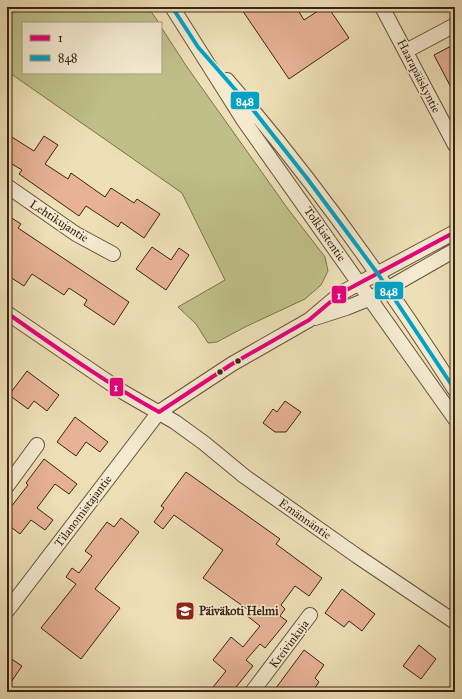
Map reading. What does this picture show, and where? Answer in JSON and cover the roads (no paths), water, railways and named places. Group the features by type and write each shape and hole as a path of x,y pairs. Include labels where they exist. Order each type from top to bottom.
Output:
{"street":[{"name":"Tolkkistentie","path":"172,7 244,121 455,419"},
{"name":"Haarapääskyntie","path":"382,7 455,145"},
{"path":"406,51 455,25"},
{"name":"Tolkkistentie","path":"198,47 268,129 306,177 388,288 455,390"},
{"name":"Lehtikujantie","path":"7,186 76,234 113,254"},
{"path":"309,320 341,293 455,232"},
{"path":"309,320 346,308 370,298 455,250"},
{"name":"Emännäntie","path":"7,313 104,380 159,412 204,442 250,480 357,556 455,622"},
{"name":"Tilanomistajantie","path":"7,611 159,412 232,364 309,320"},
{"path":"7,486 38,445"},
{"name":"Kreivinkuja","path":"252,692 310,615"}],"place":[{"name":"Päiväkoti Helmi","path":"185,611"}]}
